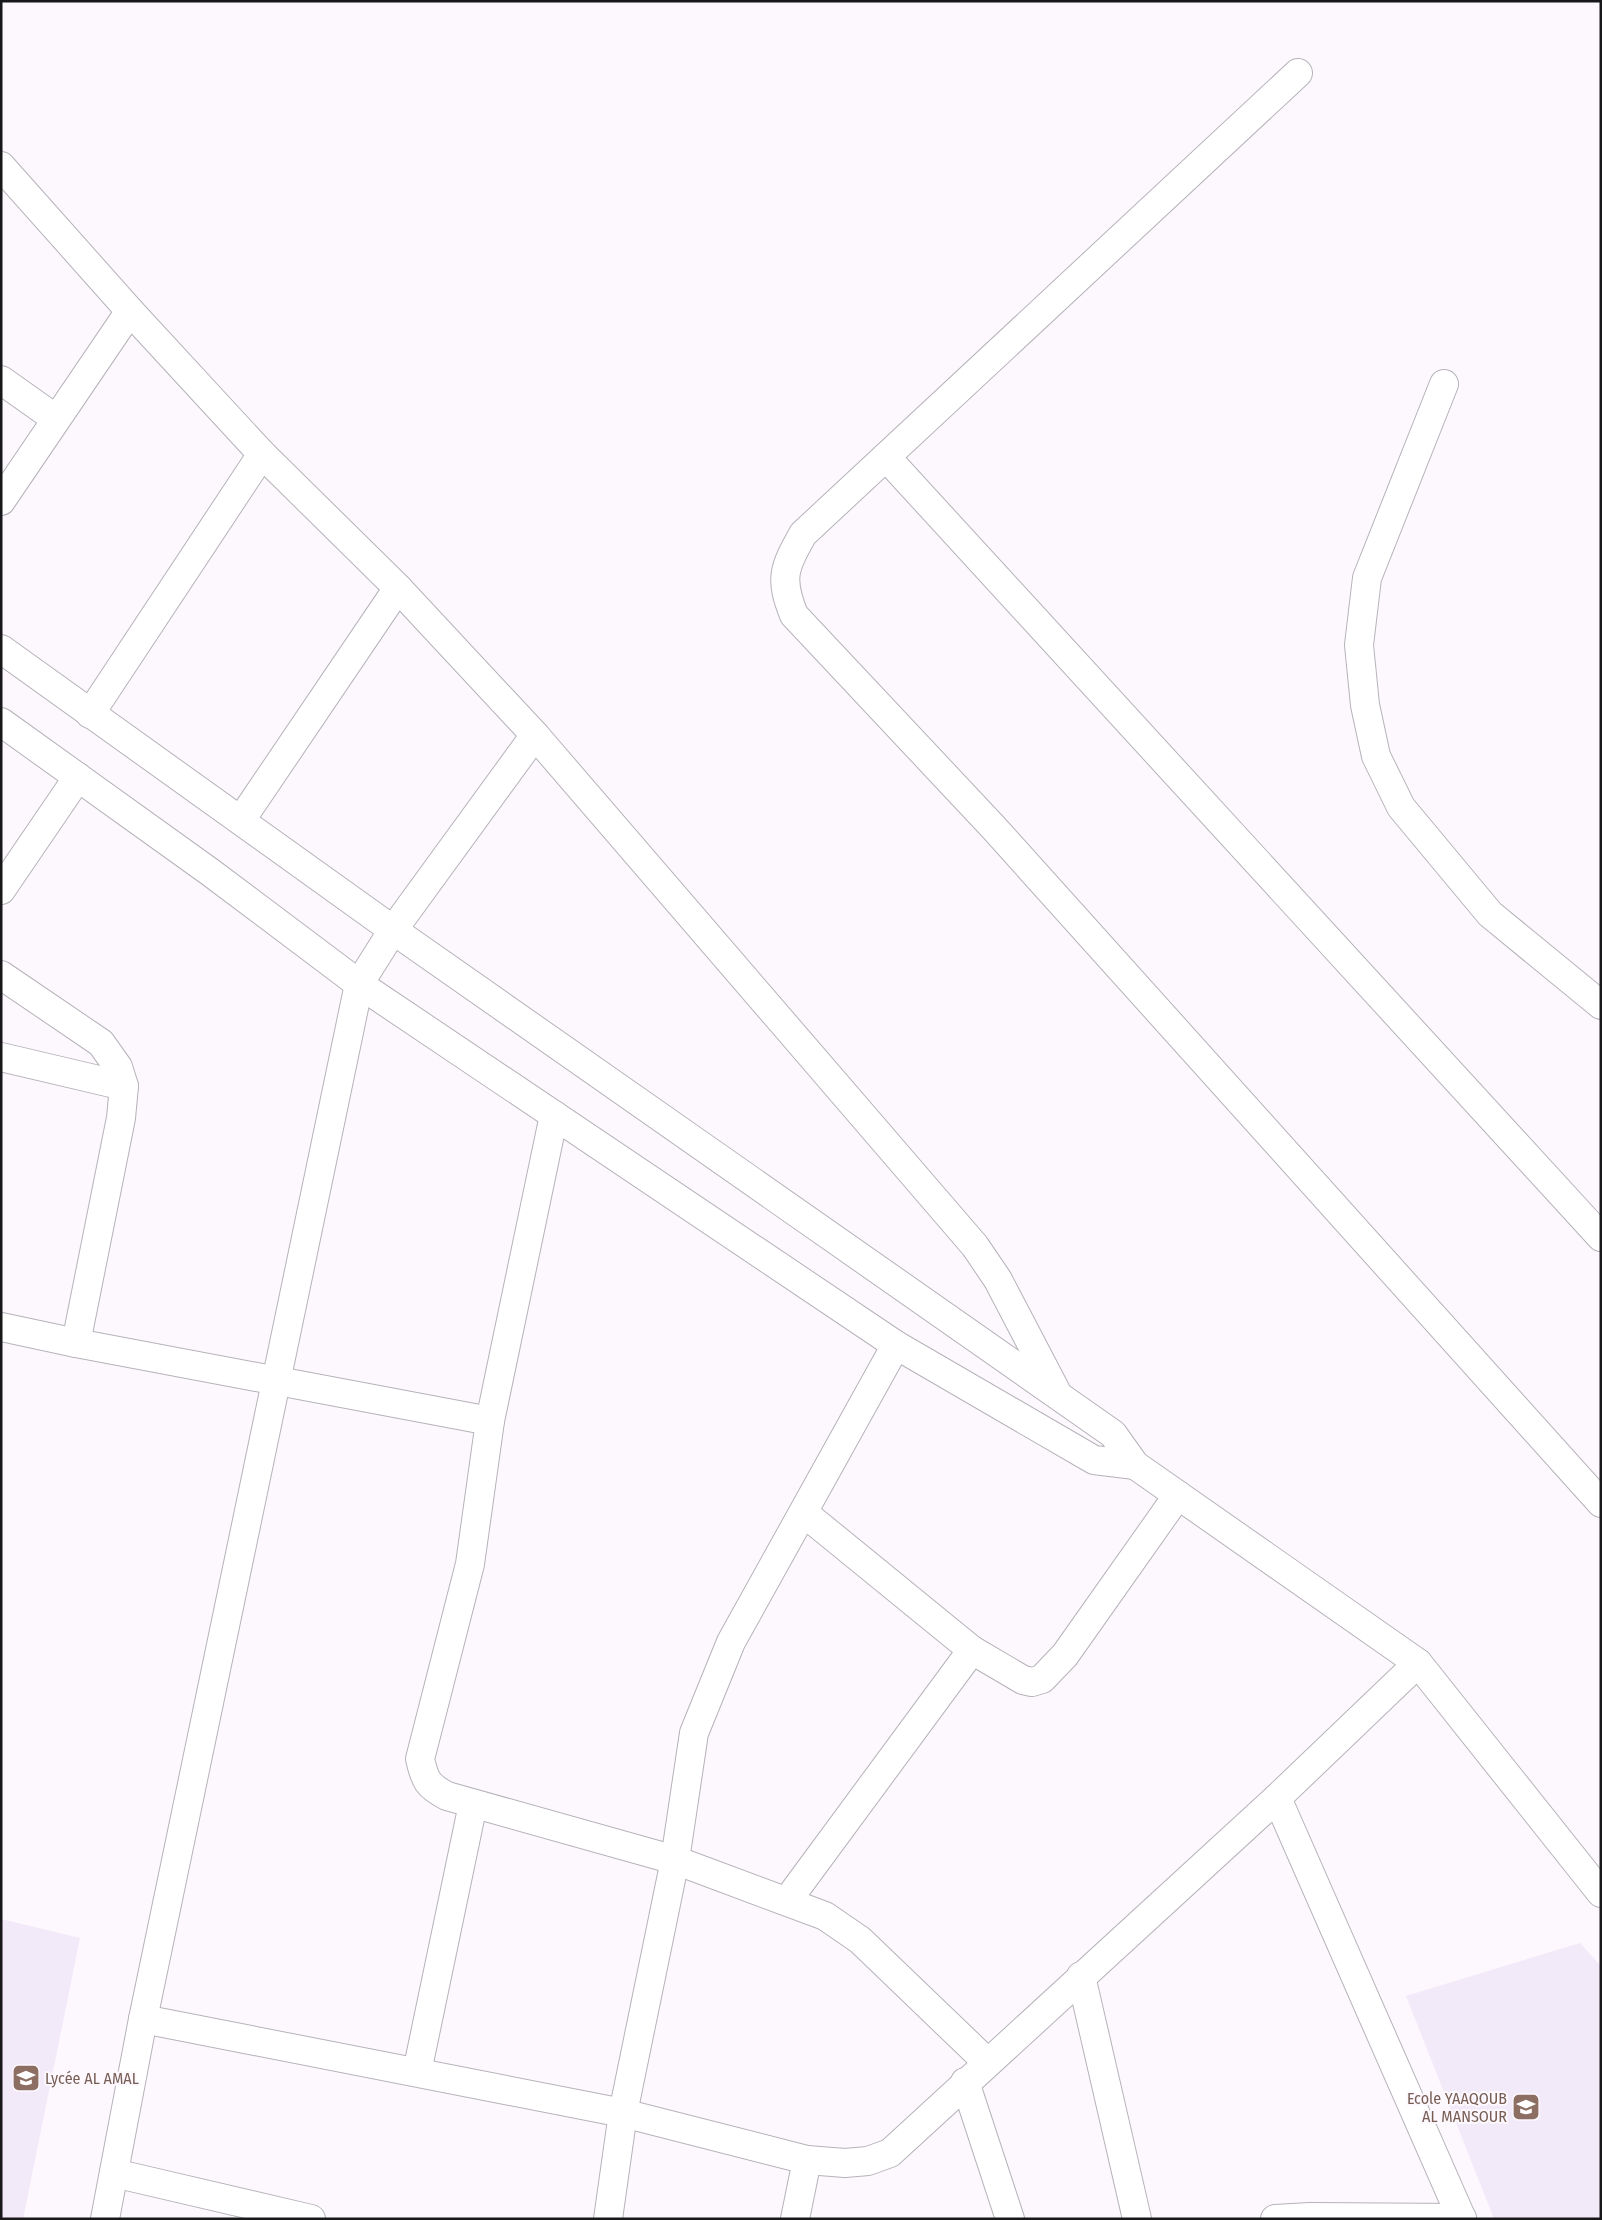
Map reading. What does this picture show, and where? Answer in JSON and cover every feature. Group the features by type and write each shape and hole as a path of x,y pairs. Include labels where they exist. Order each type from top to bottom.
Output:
{"street":[{"path":"1298,73 803,534 789,559 784,578 786,595 794,615 994,828 1601,1503"},
{"path":"1,166 130,311 262,454 398,588 535,735 975,1246 998,1280 1057,1394"},
{"path":"1,501 130,311"},
{"path":"1,380 56,419"},
{"path":"1444,384 1368,578 1359,645 1365,705 1376,756 1401,807 1490,914 1601,1005"},
{"path":"90,714 262,454"},
{"path":"886,457 1601,1237"},
{"path":"241,820 398,588"},
{"path":"1,650 393,930 1057,1394 1113,1434 1135,1465 1418,1662 1601,1893"},
{"path":"1,722 210,872 359,984 896,1346 1094,1460 1135,1465"},
{"path":"105,2219 143,2019 359,984 393,930 535,735"},
{"path":"1,890 78,777"},
{"path":"1,975 101,1043 118,1068 124,1086 121,1118 76,1343"},
{"path":"1,1057 124,1086"},
{"path":"554,1116 490,1421 470,1564 420,1760 423,1775 431,1788 447,1796 675,1860 825,1916 860,1940 987,2062"},
{"path":"1,1326 76,1343 490,1421"},
{"path":"608,2219 624,2113 675,1860 694,1733 731,1642 896,1346"},
{"path":"804,1514 972,1650 1023,1680 1032,1682 1042,1679 1065,1655 1178,1495"},
{"path":"787,1901 972,1650"},
{"path":"143,2019 624,2113 807,2160 845,2163 868,2161 890,2153 965,2082 1277,1798 1418,1662"},
{"path":"1275,2219 1310,2217 1462,2218 1277,1798"},
{"path":"417,2072 473,1804"},
{"path":"1081,1976 1137,2219"},
{"path":"965,2082 1010,2219"},
{"path":"795,2219 807,2160"},
{"path":"114,2173 311,2219"}],"shaded area":[{"name":"Lycée AL AMAL","path":"1,1919 80,1938 23,2219 1,2219"},
{"name":"Ecole YAAQOUB AL MANSOUR","path":"1580,1943 1601,1966 1601,2219 1494,2219 1406,1996"}],"place":[{"name":"Lycée AL AMAL","path":"26,2078"},
{"name":"Ecole YAAQOUB AL MANSOUR","path":"1526,2107"}]}
